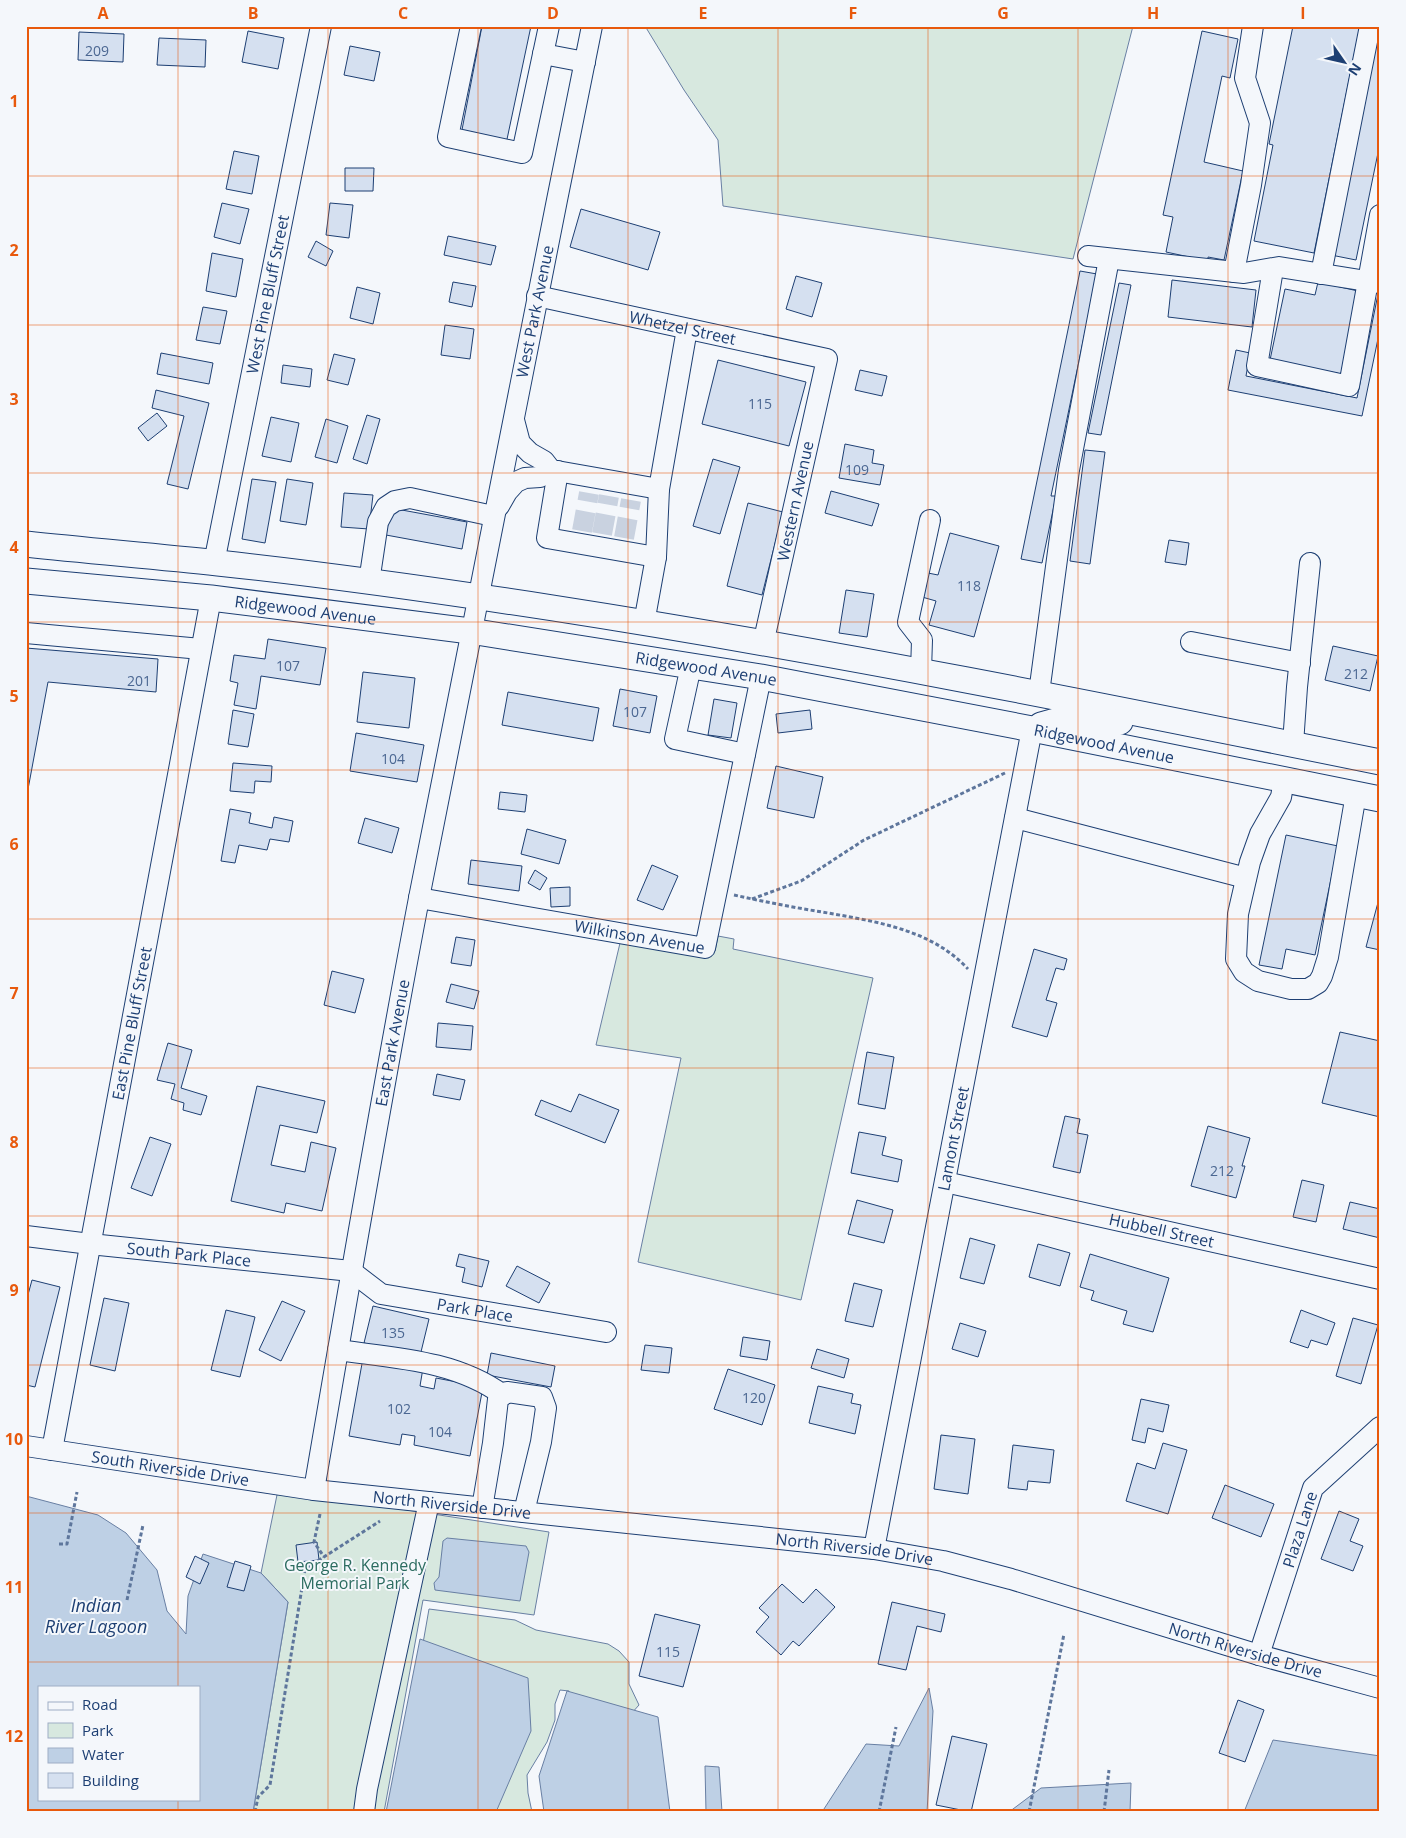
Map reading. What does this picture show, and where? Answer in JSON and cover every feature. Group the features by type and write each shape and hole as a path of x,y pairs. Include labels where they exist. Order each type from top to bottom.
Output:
{"main road":[{"name":"Ridgewood Avenue","path":"26,544 214,563 369,582 644,623 1039,693 1380,762"},
{"path":"26,561 164,575 186,561"},
{"name":"Ridgewood Avenue","path":"26,581 211,598 470,631 760,677 1380,799"},
{"path":"1032,729 1059,720 1141,722 1162,718"}],"street":[{"name":"West Pine Bluff Street","path":"214,563 320,26"},
{"path":"471,26 448,138 522,153 549,26"},
{"name":"West Park Avenue","path":"477,597 592,26"},
{"path":"1234,272 1251,185 1260,122 1246,78 1253,26"},
{"path":"1320,274 1370,26"},
{"path":"543,54 585,62"},
{"path":"1273,268 1257,366 1349,386 1373,282 1380,215"},
{"path":"1088,256 1244,273 1279,268 1373,282"},
{"path":"1039,693 1068,470 1110,259"},
{"name":"Whetzel Street","path":"537,296 827,359"},
{"path":"644,623 656,557 659,489 688,329"},
{"name":"Western Avenue","path":"764,644 827,359"},
{"path":"513,416 520,443 530,453 544,461 555,471 591,486 632,492 659,489"},
{"path":"369,582 378,522 386,507 395,500 410,498 493,516 506,492 516,482 555,471"},
{"path":"555,471 546,538 581,537 623,544 656,557"},
{"path":"921,671 922,640 908,622 930,520"},
{"path":"1293,744 1310,563"},
{"name":"East Park Avenue","path":"314,1490 351,1271 419,898 477,597"},
{"name":"East Pine Bluff Street","path":"52,1450 211,598"},
{"path":"26,633 202,649"},
{"path":"1191,642 1300,663"},
{"path":"691,666 675,739 745,754"},
{"name":"Wilkinson Avenue","path":"419,898 705,948 760,677"},
{"name":"Lamont Street","path":"874,1549 1032,729"},
{"path":"1284,780 1281,797 1260,834 1250,862 1238,914 1236,959 1244,972 1258,981 1291,989 1308,989 1318,983 1322,976 1328,957 1356,794"},
{"path":"1015,818 1246,878"},
{"name":"Hubbell Street","path":"945,1182 1380,1279"},
{"name":"South Park Place","path":"26,1236 351,1271"},
{"name":"Park Place","path":"351,1271 381,1294 606,1332"},
{"path":"338,1350 439,1366 482,1381 503,1395"},
{"path":"482,1508 498,1399 507,1392 512,1392 542,1397 546,1408 541,1442 524,1512"},
{"name":"Plaza Lane","path":"1259,1656 1313,1488 1380,1427"},
{"name":"South Riverside Drive","path":"26,1446 314,1490"},
{"name":"North Riverside Drive","path":"314,1490 874,1549 943,1561 1012,1579 1259,1656 1380,1688"},
{"path":"364,1812 367,1789 430,1502"}],"path":[{"path":"752,899 801,881 864,840 1026,763"},
{"path":"717,890 752,899 881,923 912,932 935,943 961,961 983,985"},
{"path":"59,1544 67,1544 77,1492"},
{"path":"320,1514 314,1542 324,1557"},
{"path":"255,1812 258,1797 270,1785 305,1570 380,1521"},
{"path":"127,1600 143,1525"},
{"path":"1029,1812 1064,1634"},
{"path":"879,1812 896,1727"},
{"path":"1104,1812 1109,1770"}],"green space":[{"path":"645,26 1133,26 1073,259 723,206 718,140 684,90"},
{"path":"718,936 734,939 733,949 873,978 801,1300 638,1262 681,1058 596,1045 620,943 704,957 715,951"},
{"name":"George R. Kennedy Memorial Park","path":"278,1490 549,1532 534,1615 423,1600 384,1812 253,1812 288,1602 261,1573"},
{"path":"429,1609 515,1620 536,1630 608,1644 619,1651 629,1662 629,1684 639,1705 631,1714 575,1704 569,1691 560,1690 555,1704 555,1720 547,1742 527,1775 532,1812 490,1812 422,1649"}],"water":[{"name":"Indian River Lagoon","path":"26,1496 98,1515 126,1533 157,1570 167,1611 186,1634 188,1596 203,1554 261,1573 288,1602 253,1812 26,1812"},
{"path":"447,1538 526,1546 529,1552 520,1601 435,1590 434,1583 439,1577 443,1541"},
{"path":"420,1639 528,1678 531,1731 496,1812 386,1812"},
{"path":"929,1688 933,1711 927,1812 822,1812 866,1744 899,1746"},
{"path":"567,1691 658,1717 670,1812 544,1812 539,1776"},
{"path":"1273,1740 1380,1756 1380,1812 1244,1812"},
{"path":"705,1766 719,1767 722,1812 706,1812"},
{"path":"1131,1783 1130,1812 1009,1812 1041,1788"}],"building":[{"path":"482,26 531,26 506,144 461,135"},
{"path":"1293,26 1360,26 1314,253 1254,241 1273,145 1269,144"},
{"path":"1378,26 1380,26 1380,143 1356,260 1331,255"},
{"path":"248,31 284,38 278,69 242,62"},
{"path":"1202,31 1238,39 1230,78 1222,76 1204,162 1243,171 1224,260 1208,257 1208,261 1166,252 1173,217 1163,215"},
{"path":"79,32 124,34 123,62 78,60"},
{"path":"159,38 206,40 205,67 157,65"},
{"path":"350,46 380,52 374,81 344,75"},
{"path":"234,151 259,156 252,194 226,189"},
{"path":"345,168 374,168 373,191 345,191"},
{"path":"222,203 249,209 240,244 214,237"},
{"path":"330,203 353,205 349,238 326,235"},
{"path":"581,209 660,232 648,270 570,247"},
{"path":"448,236 496,246 491,265 444,255"},
{"path":"316,241 333,251 326,266 308,257"},
{"path":"212,253 243,259 236,297 206,291"},
{"path":"1080,271 1097,274 1051,496 1056,496 1042,563 1021,559"},
{"path":"796,276 822,283 812,317 786,309"},
{"path":"1172,280 1256,290 1252,327 1168,317"},
{"path":"453,282 476,286 472,307 449,302"},
{"path":"1318,282 1358,291 1341,374 1270,360 1285,289 1315,295"},
{"path":"1119,283 1131,285 1101,435 1088,433"},
{"path":"357,287 380,293 373,324 350,318"},
{"path":"1378,294 1380,295 1380,329 1362,416 1228,390 1236,350 1250,353 1246,376 1357,398"},
{"path":"203,307 227,311 220,344 196,340"},
{"path":"445,325 474,329 470,359 441,355"},
{"path":"161,353 213,363 209,384 157,374"},
{"path":"334,354 355,359 348,385 327,380"},
{"path":"718,360 806,382 789,446 702,424"},
{"path":"283,365 312,369 310,387 281,383"},
{"path":"860,370 887,376 882,396 855,390"},
{"path":"156,390 209,403 188,489 167,484 184,416 152,408"},
{"path":"157,413 167,426 148,441 138,428"},
{"path":"367,415 380,419 367,464 353,459"},
{"path":"271,417 299,423 291,462 262,456"},
{"path":"326,419 348,426 337,463 315,457"},
{"path":"845,444 874,450 872,463 884,465 880,485 839,478"},
{"path":"1085,450 1105,452 1090,564 1070,561"},
{"path":"713,459 740,467 720,534 693,526"},
{"path":"252,479 276,482 265,543 242,539"},
{"path":"287,479 313,483 306,525 280,521"},
{"path":"831,491 879,504 872,526 825,513"},
{"path":"344,493 373,495 369,529 341,527"},
{"path":"748,503 783,512 762,595 727,586"},
{"path":"391,508 467,522 462,549 386,535"},
{"path":"950,533 999,546 974,637 929,625 936,601 922,597 928,573 938,575"},
{"path":"1169,540 1189,543 1186,565 1165,562"},
{"path":"846,590 874,594 867,637 839,633"},
{"path":"268,639 326,648 320,685 261,676 256,709 234,705 238,683 230,681 234,655 265,659"},
{"path":"1333,646 1378,656 1370,691 1325,680"},
{"path":"26,648 158,659 156,692 48,682 26,800"},
{"path":"363,672 415,678 409,728 357,722"},
{"path":"620,689 657,696 650,733 613,726"},
{"path":"508,692 599,708 593,741 502,725"},
{"path":"714,699 737,703 731,738 708,735"},
{"path":"233,710 254,714 248,747 228,744"},
{"path":"810,710 812,729 778,733 776,714"},
{"path":"356,733 424,745 417,782 350,771"},
{"path":"233,763 272,766 271,782 255,781 254,793 230,791"},
{"path":"776,766 823,777 814,818 767,808"},
{"path":"500,792 527,795 525,812 498,809"},
{"path":"230,809 251,813 249,823 272,828 274,817 293,821 289,842 270,839 267,850 239,845 235,863 221,861"},
{"path":"365,818 399,828 392,853 358,843"},
{"path":"527,829 566,840 559,864 521,854"},
{"path":"1286,835 1338,846 1315,955 1286,949 1282,969 1259,965"},
{"path":"471,860 522,866 519,891 468,884"},
{"path":"652,865 678,876 663,910 637,900"},
{"path":"535,870 547,878 540,890 528,883"},
{"path":"570,887 570,906 551,907 550,888"},
{"path":"1380,895 1380,950 1366,947"},
{"path":"456,937 475,940 471,966 451,963"},
{"path":"1034,949 1067,959 1064,970 1056,968 1046,1000 1057,1003 1047,1037 1012,1027"},
{"path":"332,971 364,979 355,1013 324,1005"},
{"path":"451,984 479,991 474,1009 446,1002"},
{"path":"438,1023 473,1026 471,1050 436,1047"},
{"path":"1340,1032 1380,1041 1380,1117 1322,1103"},
{"path":"168,1043 192,1050 181,1088 207,1096 201,1115 183,1110 184,1103 171,1099 175,1084 157,1080"},
{"path":"867,1052 894,1057 885,1109 858,1104"},
{"path":"437,1074 465,1080 460,1100 433,1095"},
{"path":"257,1086 325,1101 317,1133 280,1125 271,1165 305,1172 311,1142 336,1148 322,1211 286,1203 284,1213 231,1201"},
{"path":"579,1094 619,1110 605,1143 535,1115 541,1100 571,1112"},
{"path":"1065,1116 1080,1119 1077,1133 1088,1135 1080,1173 1053,1167"},
{"path":"1208,1126 1250,1138 1236,1198 1191,1186"},
{"path":"859,1132 886,1137 882,1155 902,1160 898,1182 851,1173"},
{"path":"150,1137 171,1144 152,1196 131,1188"},
{"path":"1302,1180 1324,1185 1316,1222 1293,1217"},
{"path":"857,1200 893,1210 884,1243 848,1234"},
{"path":"1350,1202 1380,1209 1380,1238 1343,1229"},
{"path":"970,1238 995,1245 984,1284 960,1278"},
{"path":"1038,1244 1070,1253 1060,1286 1029,1277"},
{"path":"459,1254 489,1261 482,1287 462,1282 465,1268 456,1266"},
{"path":"1090,1254 1169,1278 1153,1332 1123,1324 1127,1311 1091,1300 1094,1291 1080,1287"},
{"path":"517,1266 550,1283 539,1303 506,1286"},
{"path":"32,1280 60,1287 35,1387 26,1385 26,1302"},
{"path":"854,1283 882,1290 873,1327 845,1321"},
{"path":"104,1298 129,1303 115,1371 90,1365"},
{"path":"282,1301 305,1311 281,1361 259,1350"},
{"path":"373,1306 429,1319 420,1356 364,1343"},
{"path":"226,1310 255,1317 240,1377 211,1370"},
{"path":"1301,1310 1335,1323 1327,1345 1311,1340 1308,1348 1290,1342"},
{"path":"1353,1318 1378,1325 1361,1384 1336,1376"},
{"path":"960,1323 986,1331 978,1357 952,1349"},
{"path":"743,1337 770,1341 767,1360 740,1356"},
{"path":"645,1345 672,1348 669,1373 641,1370"},
{"path":"817,1349 849,1359 844,1378 811,1368"},
{"path":"491,1353 555,1366 551,1387 487,1375"},
{"path":"363,1358 423,1368 420,1386 434,1389 436,1378 483,1387 470,1456 414,1445 415,1436 402,1434 400,1445 349,1436"},
{"path":"728,1369 775,1385 762,1425 714,1409"},
{"path":"818,1386 853,1394 851,1403 861,1405 855,1434 809,1423"},
{"path":"1141,1399 1169,1405 1163,1432 1148,1428 1145,1443 1132,1440"},
{"path":"941,1435 975,1439 968,1494 934,1489"},
{"path":"1163,1443 1187,1450 1168,1514 1126,1501 1137,1463 1155,1469"},
{"path":"1013,1445 1054,1450 1050,1483 1028,1481 1027,1490 1008,1488"},
{"path":"1225,1485 1274,1504 1261,1537 1212,1518"},
{"path":"1339,1511 1359,1519 1350,1541 1363,1546 1353,1571 1321,1559"},
{"path":"317,1542 319,1560 298,1562 296,1545"},
{"path":"195,1556 209,1563 200,1584 186,1577"},
{"path":"235,1561 251,1566 244,1591 227,1587"},
{"path":"782,1584 803,1603 816,1589 835,1607 799,1646 793,1641 781,1655 756,1632 769,1617 759,1608"},
{"path":"892,1602 945,1614 941,1632 917,1626 906,1670 878,1664"},
{"path":"655,1614 700,1625 683,1687 639,1676"},
{"path":"1238,1700 1264,1710 1245,1762 1219,1753"},
{"path":"952,1736 987,1744 971,1812 936,1805"}],"tunnel":[{"path":"582,531 589,493"},
{"path":"602,534 609,496"},
{"path":"624,538 631,500"}]}
